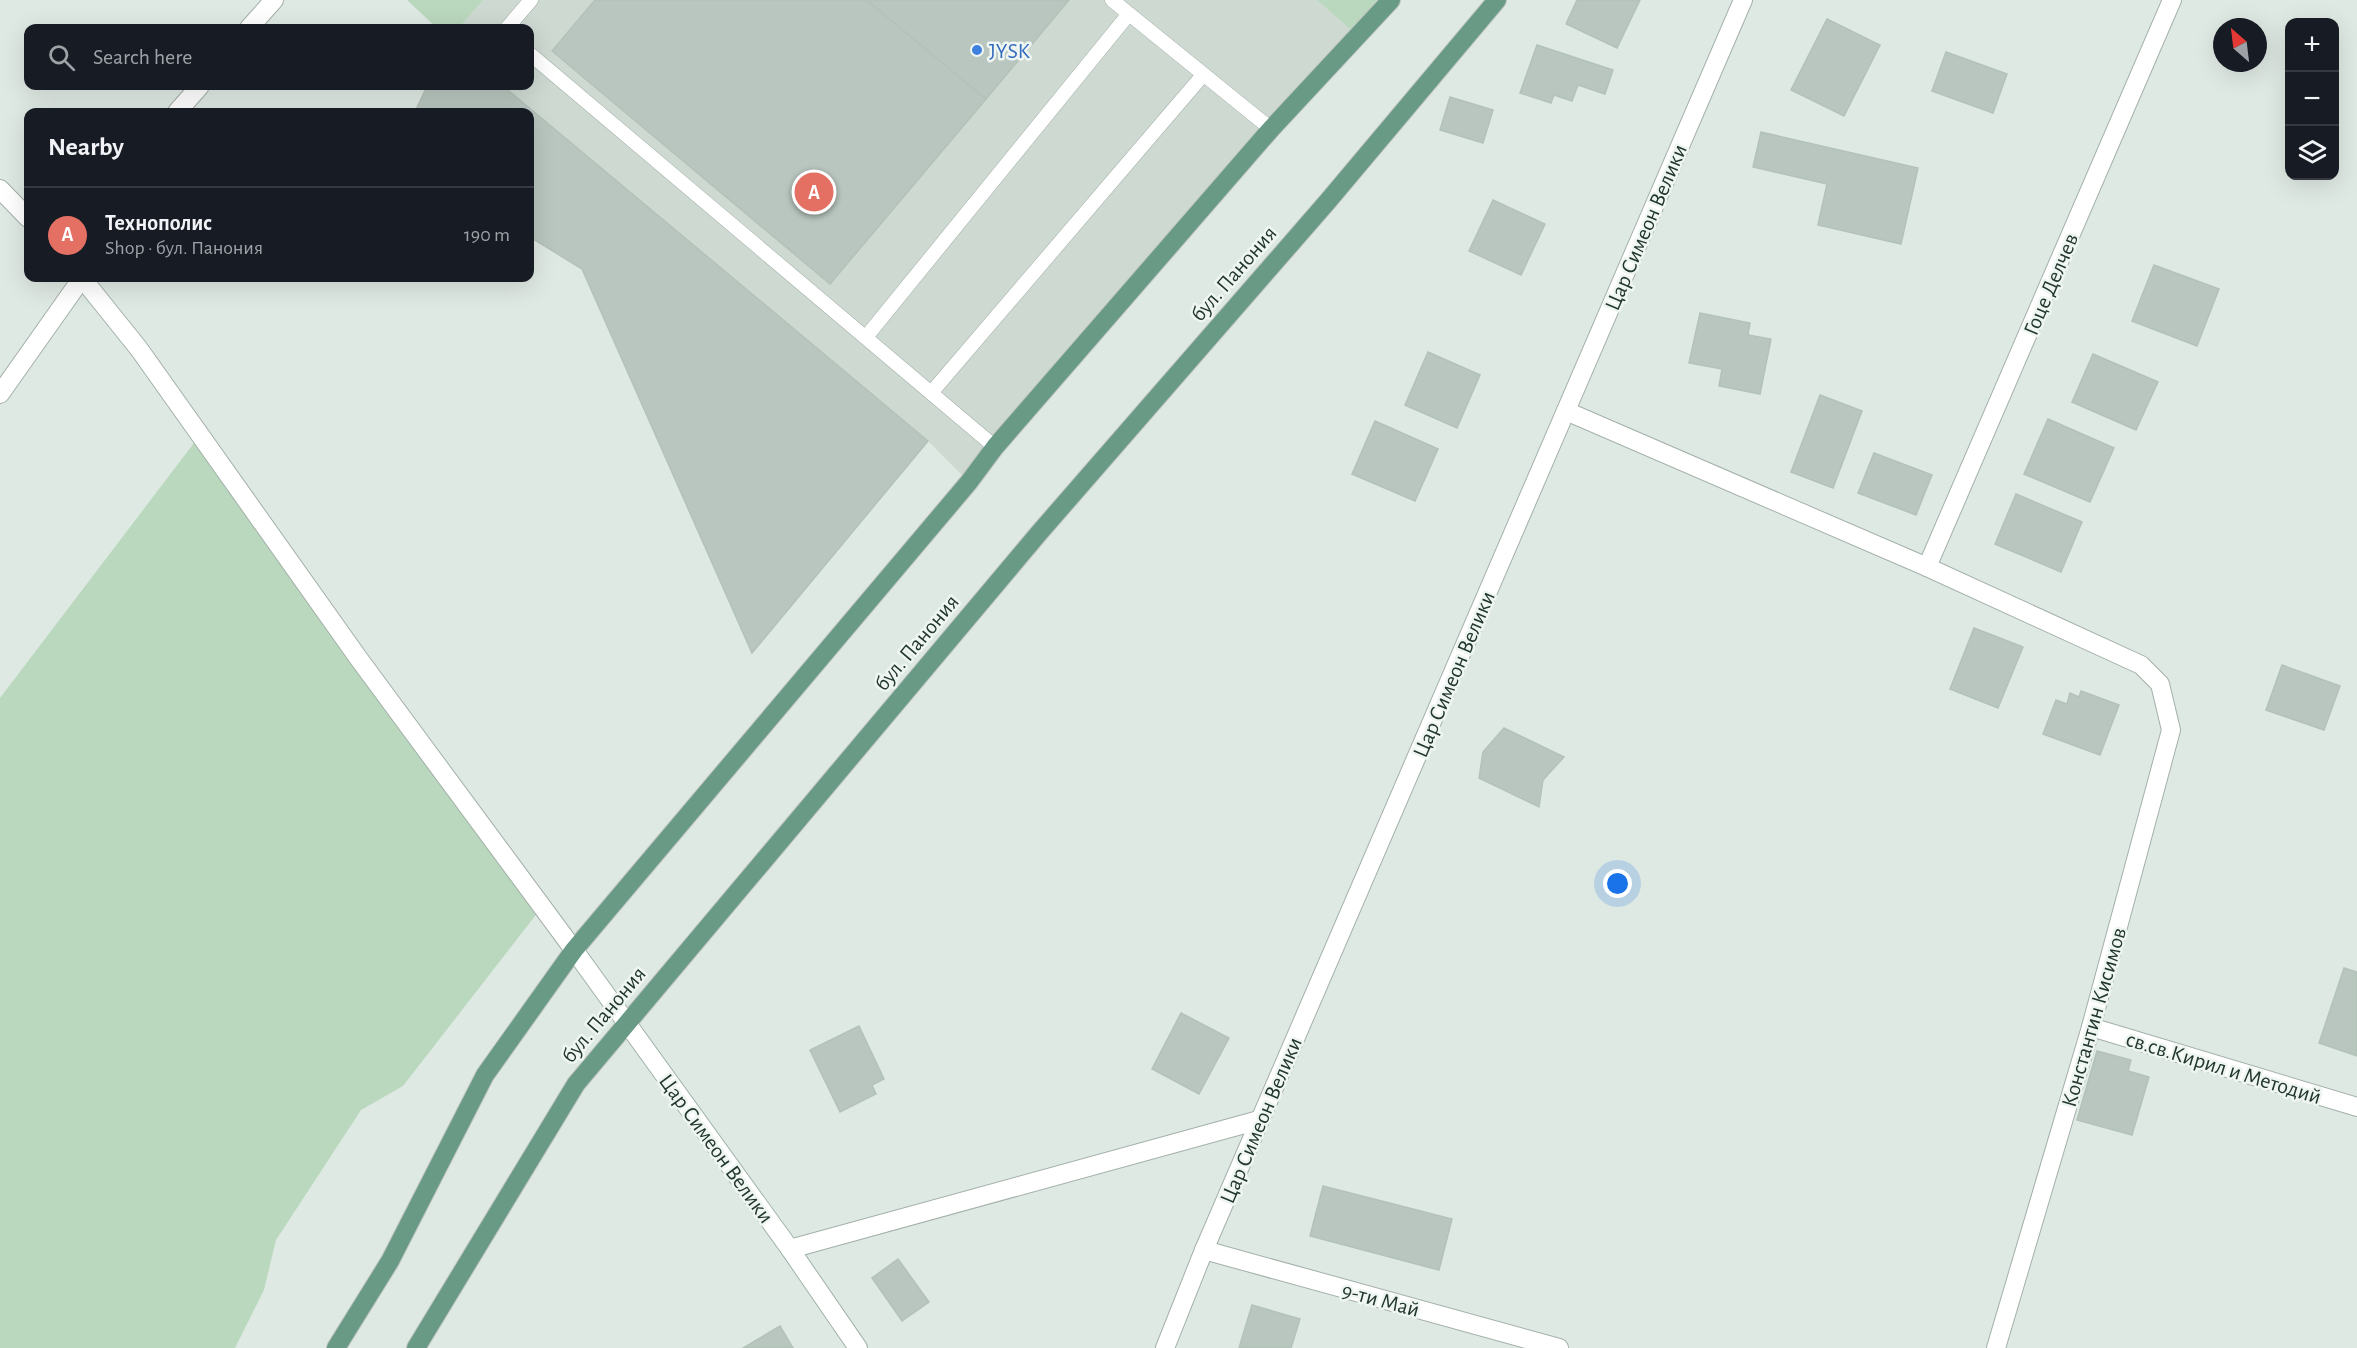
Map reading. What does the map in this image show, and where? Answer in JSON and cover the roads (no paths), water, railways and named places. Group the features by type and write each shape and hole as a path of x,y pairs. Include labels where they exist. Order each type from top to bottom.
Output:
{"main road":[{"path":"336,1348 390,1261 485,1075 574,950 962,491 995,447 1271,129 1391,0"},
{"name":"бул. Панония","path":"416,1348 576,1084 1039,533 1328,201 1497,0"}],"street":[{"path":"253,24 274,0"},
{"name":"Цар Симеон Велики","path":"1165,1348 1259,1120 1743,0"},
{"name":"Гоце Делчев","path":"1927,567 2172,0"},
{"path":"181,108 197,90"},
{"path":"0,189 24,214"},
{"path":"0,394 79,282"},
{"name":"Цар Симеон Велики","path":"85,282 139,349 359,659 574,950 790,1249 858,1348"},
{"path":"1566,411 1927,567"},
{"name":"Константин Кисимов","path":"1927,567 2141,665 2160,684 2171,730 2091,1027 1996,1348"},
{"name":"св.св.Кирил и Методий","path":"2091,1027 2357,1107"},
{"path":"790,1249 1259,1120"},
{"name":"9-ти Май","path":"1204,1250 1558,1348"}],"lane":[{"path":"510,24 531,0"},
{"path":"1112,0 1271,129"},
{"path":"866,337 1128,15"},
{"path":"534,57 995,447"},
{"path":"931,393 1203,75"}],"place":[{"name":"JYSK","path":"977,50"},
{"name":"Технополис","path":"814,192"}]}
